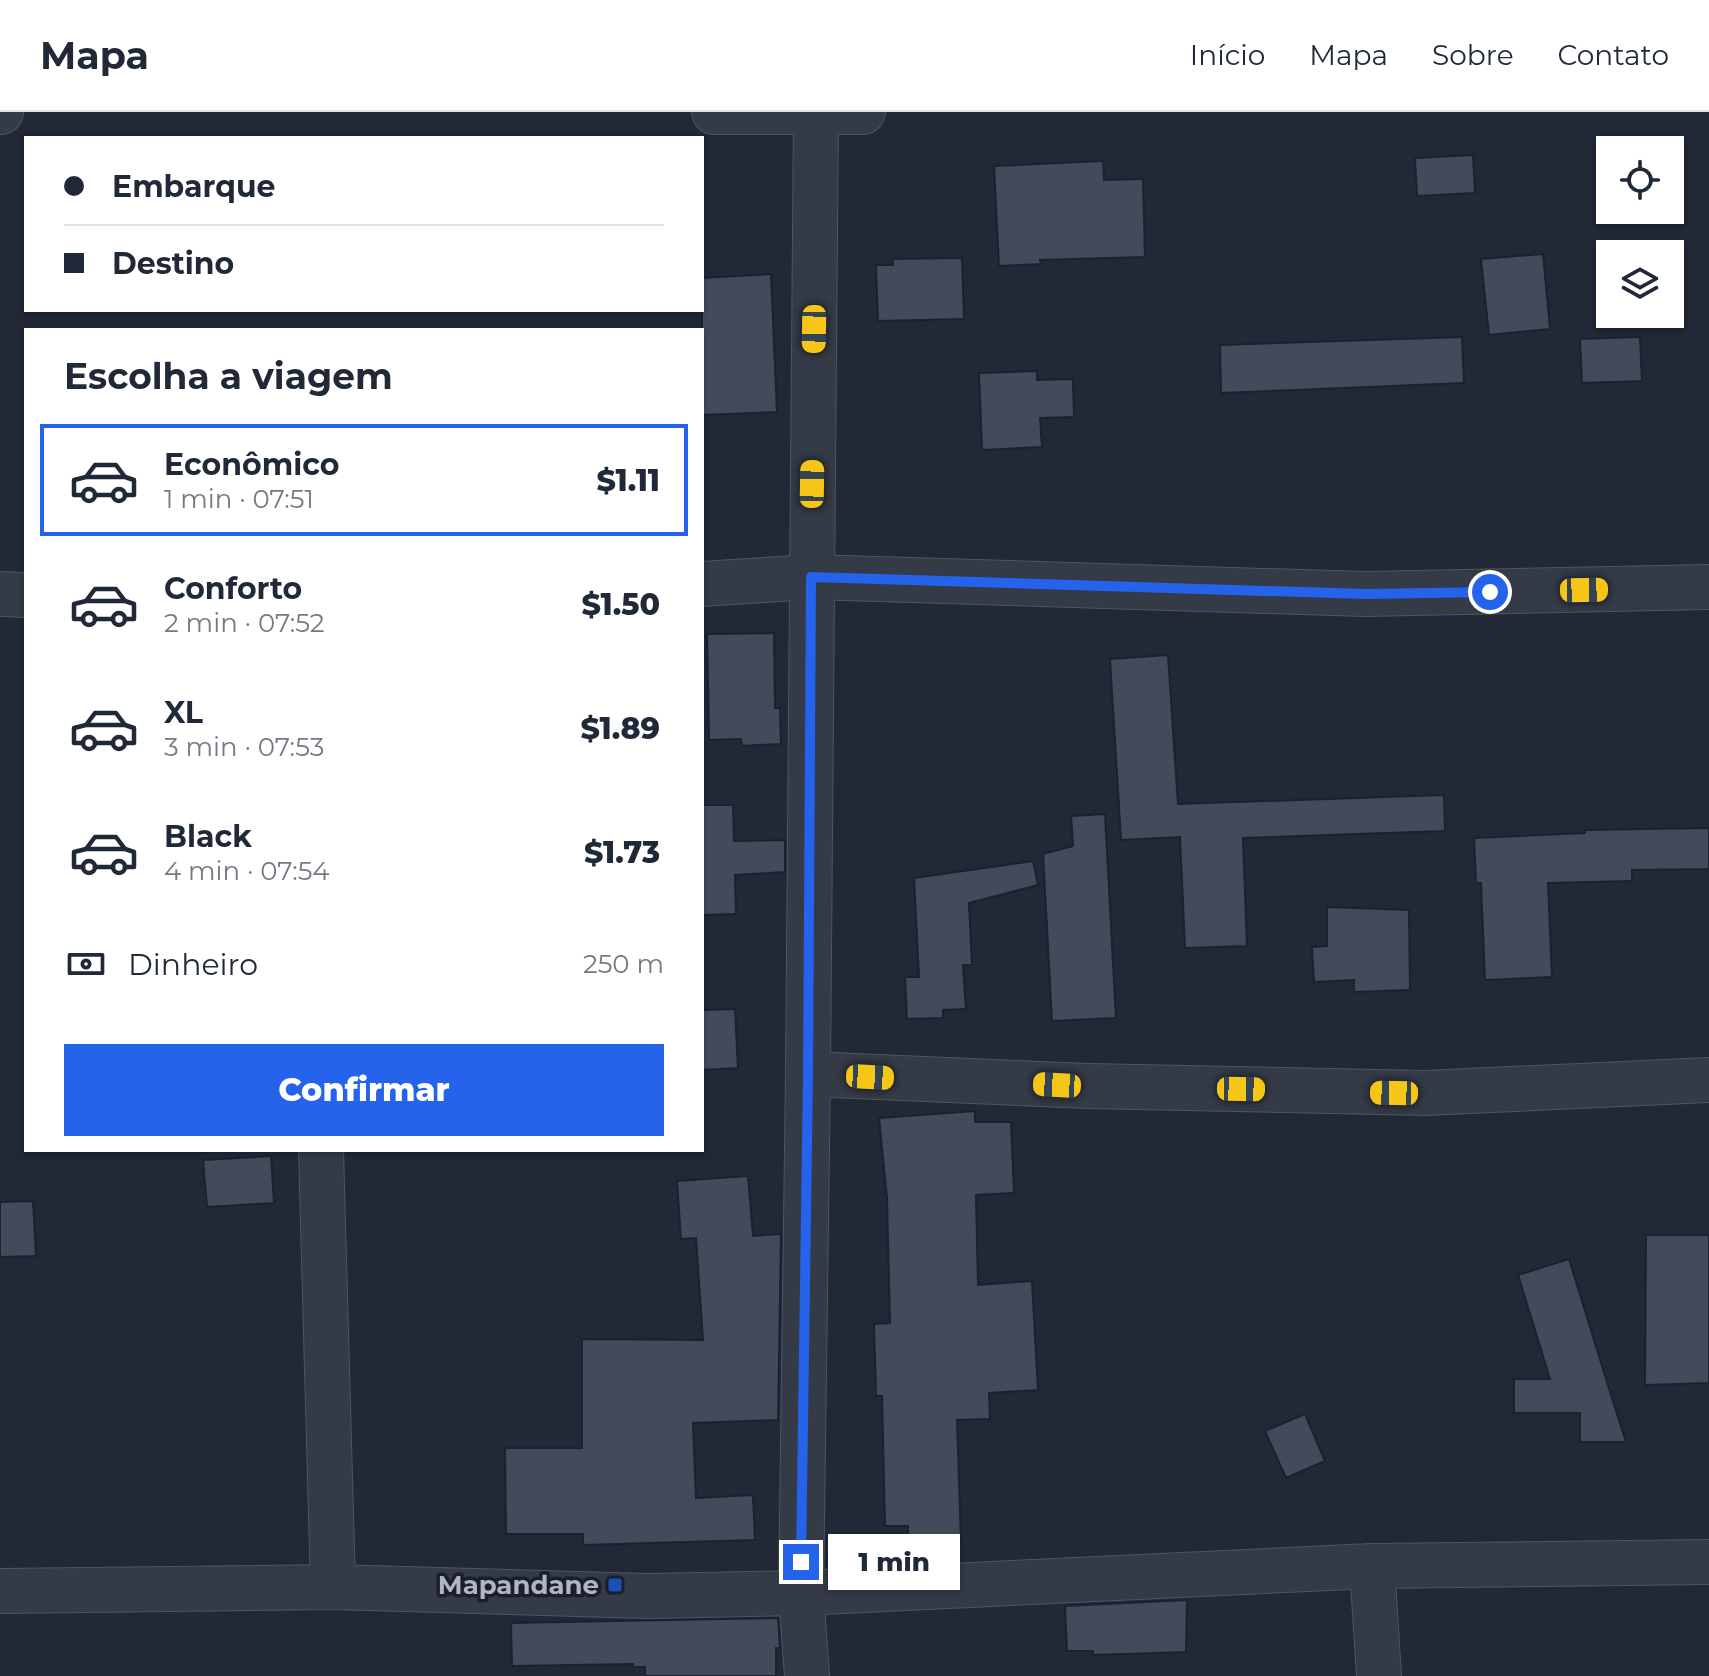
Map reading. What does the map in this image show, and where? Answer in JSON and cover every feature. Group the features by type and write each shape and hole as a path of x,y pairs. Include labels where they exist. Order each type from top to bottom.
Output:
{"street":[{"path":"714,112 863,112"},
{"path":"807,1676 801,1593 816,112"},
{"path":"704,584 811,577 1365,594 1709,587"},
{"path":"0,594 24,595"},
{"path":"808,1074 1088,1086 1425,1093 1709,1080"},
{"path":"321,1152 333,1587"},
{"path":"0,1591 333,1587 647,1596 801,1593 1372,1566 1709,1562"},
{"path":"1372,1566 1379,1676"}],"building":[{"path":"1473,155 1475,193 1417,196 1415,158"},
{"path":"1103,161 1104,180 1143,179 1145,257 1040,260 1041,264 999,266 994,166"},
{"path":"1543,254 1550,329 1489,335 1481,259"},
{"path":"962,258 964,319 878,321 876,265 893,265 893,259"},
{"path":"771,274 777,412 704,415 704,278"},
{"path":"1462,337 1464,383 1221,393 1220,345"},
{"path":"1640,337 1642,381 1582,383 1580,339"},
{"path":"1037,371 1037,380 1073,379 1074,417 1040,418 1042,447 982,450 979,373"},
{"path":"774,633 775,708 780,708 781,744 742,746 741,739 709,740 707,634"},
{"path":"1168,655 1178,804 1444,795 1445,831 1243,838 1247,946 1185,948 1180,837 1121,840 1110,659"},
{"path":"704,805 733,805 734,841 785,840 785,872 735,875 736,914 704,915"},
{"path":"1105,814 1116,1018 1052,1021 1043,854 1073,846 1071,816"},
{"path":"1709,828 1709,869 1632,870 1632,881 1548,883 1552,977 1485,980 1481,883 1476,883 1474,838 1585,833 1585,830"},
{"path":"1033,861 1038,885 969,903 972,965 963,965 966,1009 943,1010 943,1018 907,1019 905,977 919,977 914,878"},
{"path":"1327,907 1409,910 1410,990 1354,992 1354,980 1314,982 1312,947 1327,946"},
{"path":"735,1009 738,1068 704,1070 704,1010"},
{"path":"975,1111 975,1122 1011,1122 1014,1193 976,1195 978,1285 1032,1281 1038,1390 989,1393 990,1419 957,1420 961,1541 908,1542 908,1526 885,1526 882,1396 876,1396 874,1324 890,1323 887,1198 879,1118"},
{"path":"271,1156 274,1203 207,1207 203,1160"},
{"path":"748,1176 753,1236 781,1234 778,1420 693,1423 696,1498 753,1495 755,1540 583,1545 583,1534 506,1534 505,1448 582,1448 582,1339 703,1340 696,1238 681,1239 677,1181"},
{"path":"33,1201 36,1256 0,1257 0,1202"},
{"path":"1646,1235 1709,1235 1709,1383 1645,1385"},
{"path":"1569,1259 1626,1442 1580,1442 1580,1413 1514,1413 1514,1379 1550,1379 1518,1275"},
{"path":"1305,1414 1325,1461 1286,1478 1265,1431"},
{"path":"1187,1600 1186,1652 1093,1655 1093,1651 1067,1651 1065,1606"},
{"path":"778,1618 780,1648 776,1648 776,1676 645,1676 645,1667 633,1667 633,1664 512,1666 511,1623"}],"place":[{"name":"Mapandane","path":"615,1585"}],"route":[{"path":"801,1562 811,577 1365,594 1490,592"}]}
